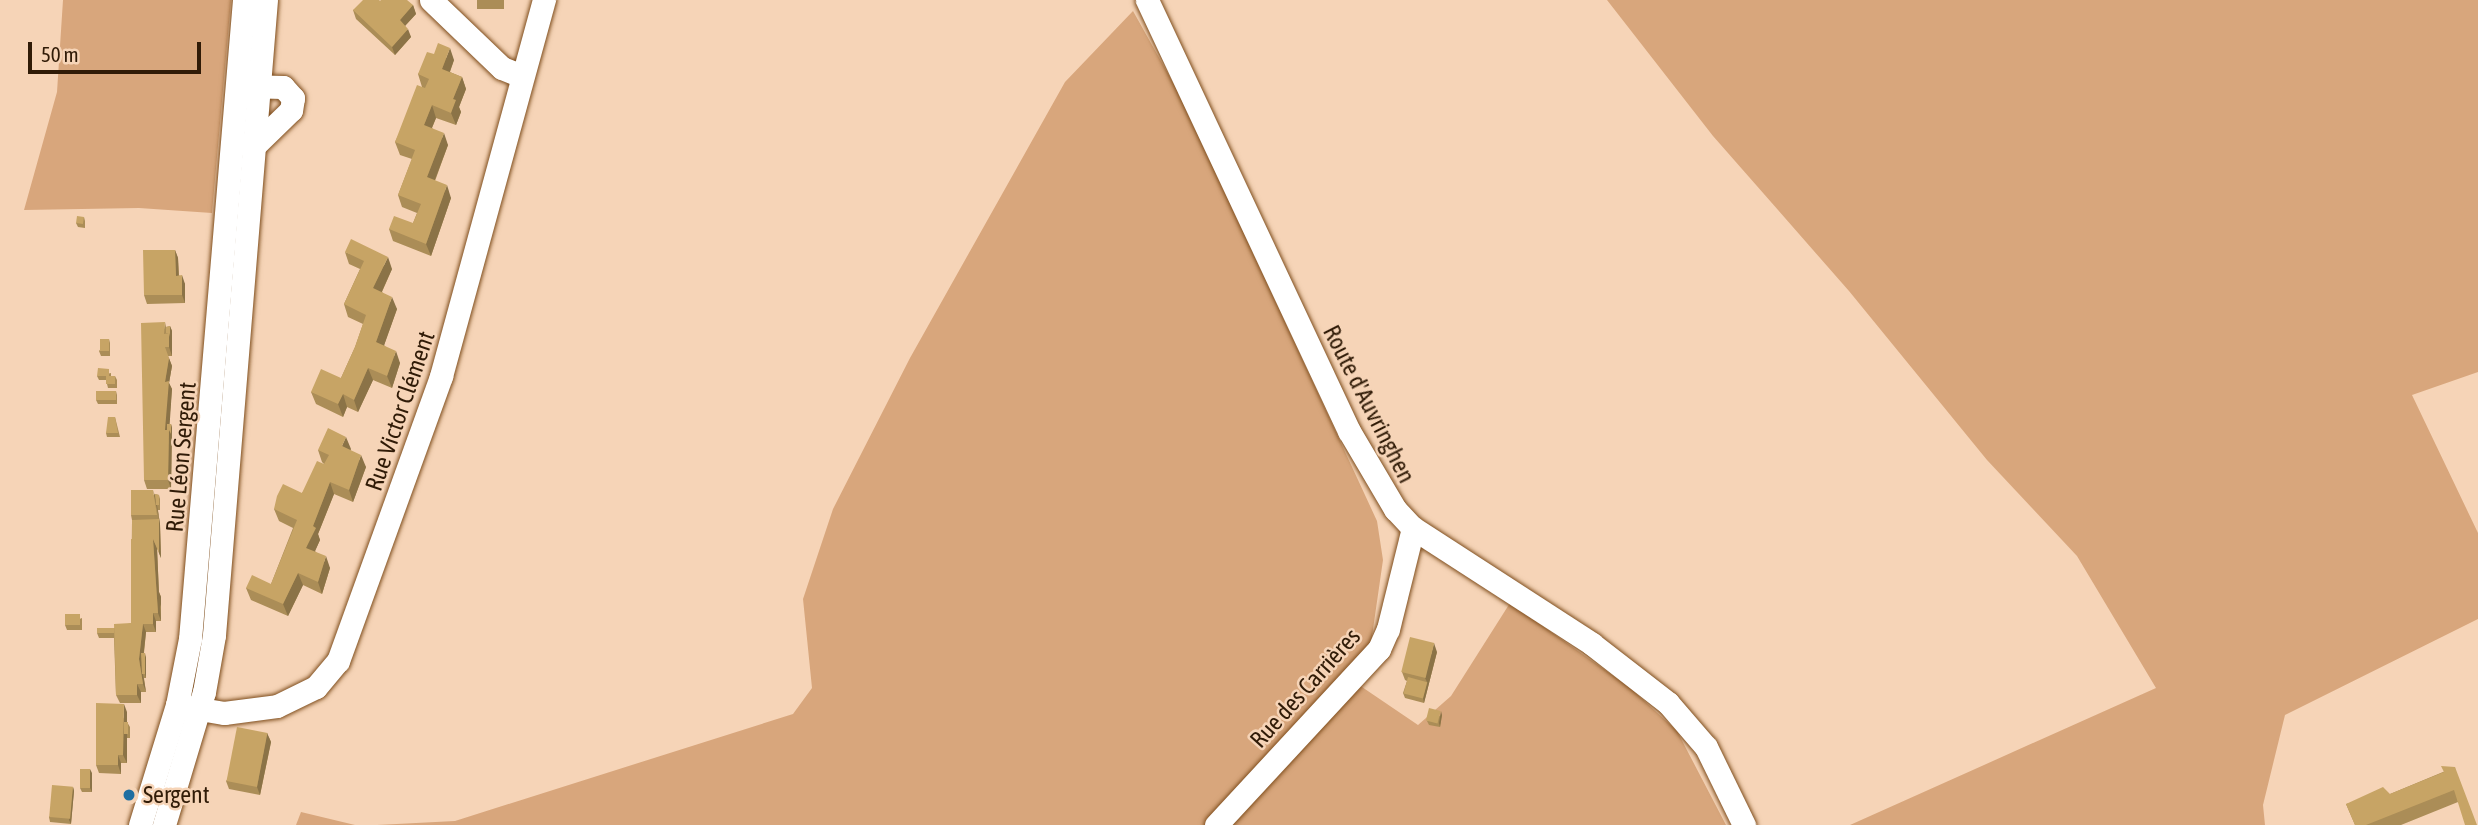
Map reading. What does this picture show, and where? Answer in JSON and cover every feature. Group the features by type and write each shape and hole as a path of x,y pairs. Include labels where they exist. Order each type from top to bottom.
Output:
{"street":[{"name":"Rue Léon Sergent","path":"140,825 214,635 254,146 244,0"},
{"name":"Rue Léon Sergent","path":"164,825 188,707 195,599 248,86 266,0"},
{"path":"431,0 502,68 522,76"},
{"name":"Rue Victor Clément","path":"188,707 236,713 277,706 316,687 338,661 441,376 495,191 522,76 544,0"},
{"name":"Route d'Auvringhen","path":"1147,0 1349,431 1385,496 1413,528 1592,644 1668,703 1706,747 1744,825"},
{"path":"248,86 283,87 293,103 254,146"},
{"name":"Rue des Carrières","path":"1216,825 1379,649 1388,629 1413,528"}],"shaded area":[{"path":"63,0 231,0 212,213 139,208 24,210 57,92"},
{"path":"1607,0 2478,0 2478,372 2412,395 2478,533 2478,619 2285,715 2263,805 2265,825 1850,825 2156,688 2077,556 1987,460 1849,291 1713,136"},
{"path":"1133,11 1181,97 1377,521 1383,560 1371,643 1359,685 1418,725 1451,696 1510,603 1629,687 1677,731 1726,825 377,825 455,821 793,714 812,688 803,599 833,509 910,358 1065,82"},
{"path":"301,812 355,825 296,825"}],"building":[{"path":"363,0 407,0 413,5 400,20 408,29 392,47 353,10"},
{"path":"438,43 450,48 442,69 462,77 453,99 456,100 451,113 432,105 424,125 444,133 427,177 447,185 426,244 389,229 394,216 413,223 421,204 398,195 415,150 395,142 417,85 425,88 429,79 418,74 427,52 434,54"},
{"path":"77,216 84,217 83,224 76,223"},
{"path":"351,239 388,257 373,288 392,297 376,342 396,351 387,376 368,368 354,400 343,394 338,404 311,392 321,369 341,378 366,315 344,304 364,261 345,252"},
{"path":"143,250 175,250 176,276 182,275 182,295 144,295"},
{"path":"165,322 164,334 169,333 169,347 165,347 169,358 165,382 169,381 165,430 169,430 168,480 144,480 141,323"},
{"path":"100,339 109,339 109,351 100,351"},
{"path":"98,368 109,369 109,376 97,376"},
{"path":"106,376 115,376 115,384 106,384"},
{"path":"96,391 116,391 116,400 96,400"},
{"path":"108,417 115,417 118,433 106,433"},
{"path":"328,428 346,437 342,446 361,455 349,490 330,482 313,526 316,528 306,548 326,556 318,582 298,573 283,604 246,588 252,575 271,584 297,520 274,509 277,496 283,484 302,493 317,461 324,464 329,455 318,450"},
{"path":"131,490 153,490 157,515 131,515"},
{"path":"155,494 159,495 159,505 156,505"},
{"path":"159,519 159,553 153,539 132,539 132,520"},
{"path":"131,539 153,539 158,613 153,613 153,624 143,624 139,659 143,684 137,684 137,695 116,695 114,624 131,623"},
{"path":"65,614 80,614 80,625 65,625"},
{"path":"97,628 114,628 114,633 97,633"},
{"path":"1410,637 1434,643 1426,678 1401,672"},
{"path":"141,653 145,653 145,674 142,674"},
{"path":"1408,677 1427,682 1423,699 1404,693"},
{"path":"96,703 124,704 123,755 118,755 118,765 96,765"},
{"path":"1429,708 1441,711 1437,724 1426,721"},
{"path":"124,722 128,722 128,734 124,734"},
{"path":"237,727 267,733 257,787 227,781"},
{"path":"2441,766 2455,767 2477,825 2465,825 2454,790 2366,825 2355,825 2346,804 2383,787 2390,794 2444,772"},
{"path":"80,769 90,769 90,788 80,788"},
{"path":"52,785 73,787 70,819 49,817"}],"place":[{"name":"Sergent","path":"129,795"}]}
